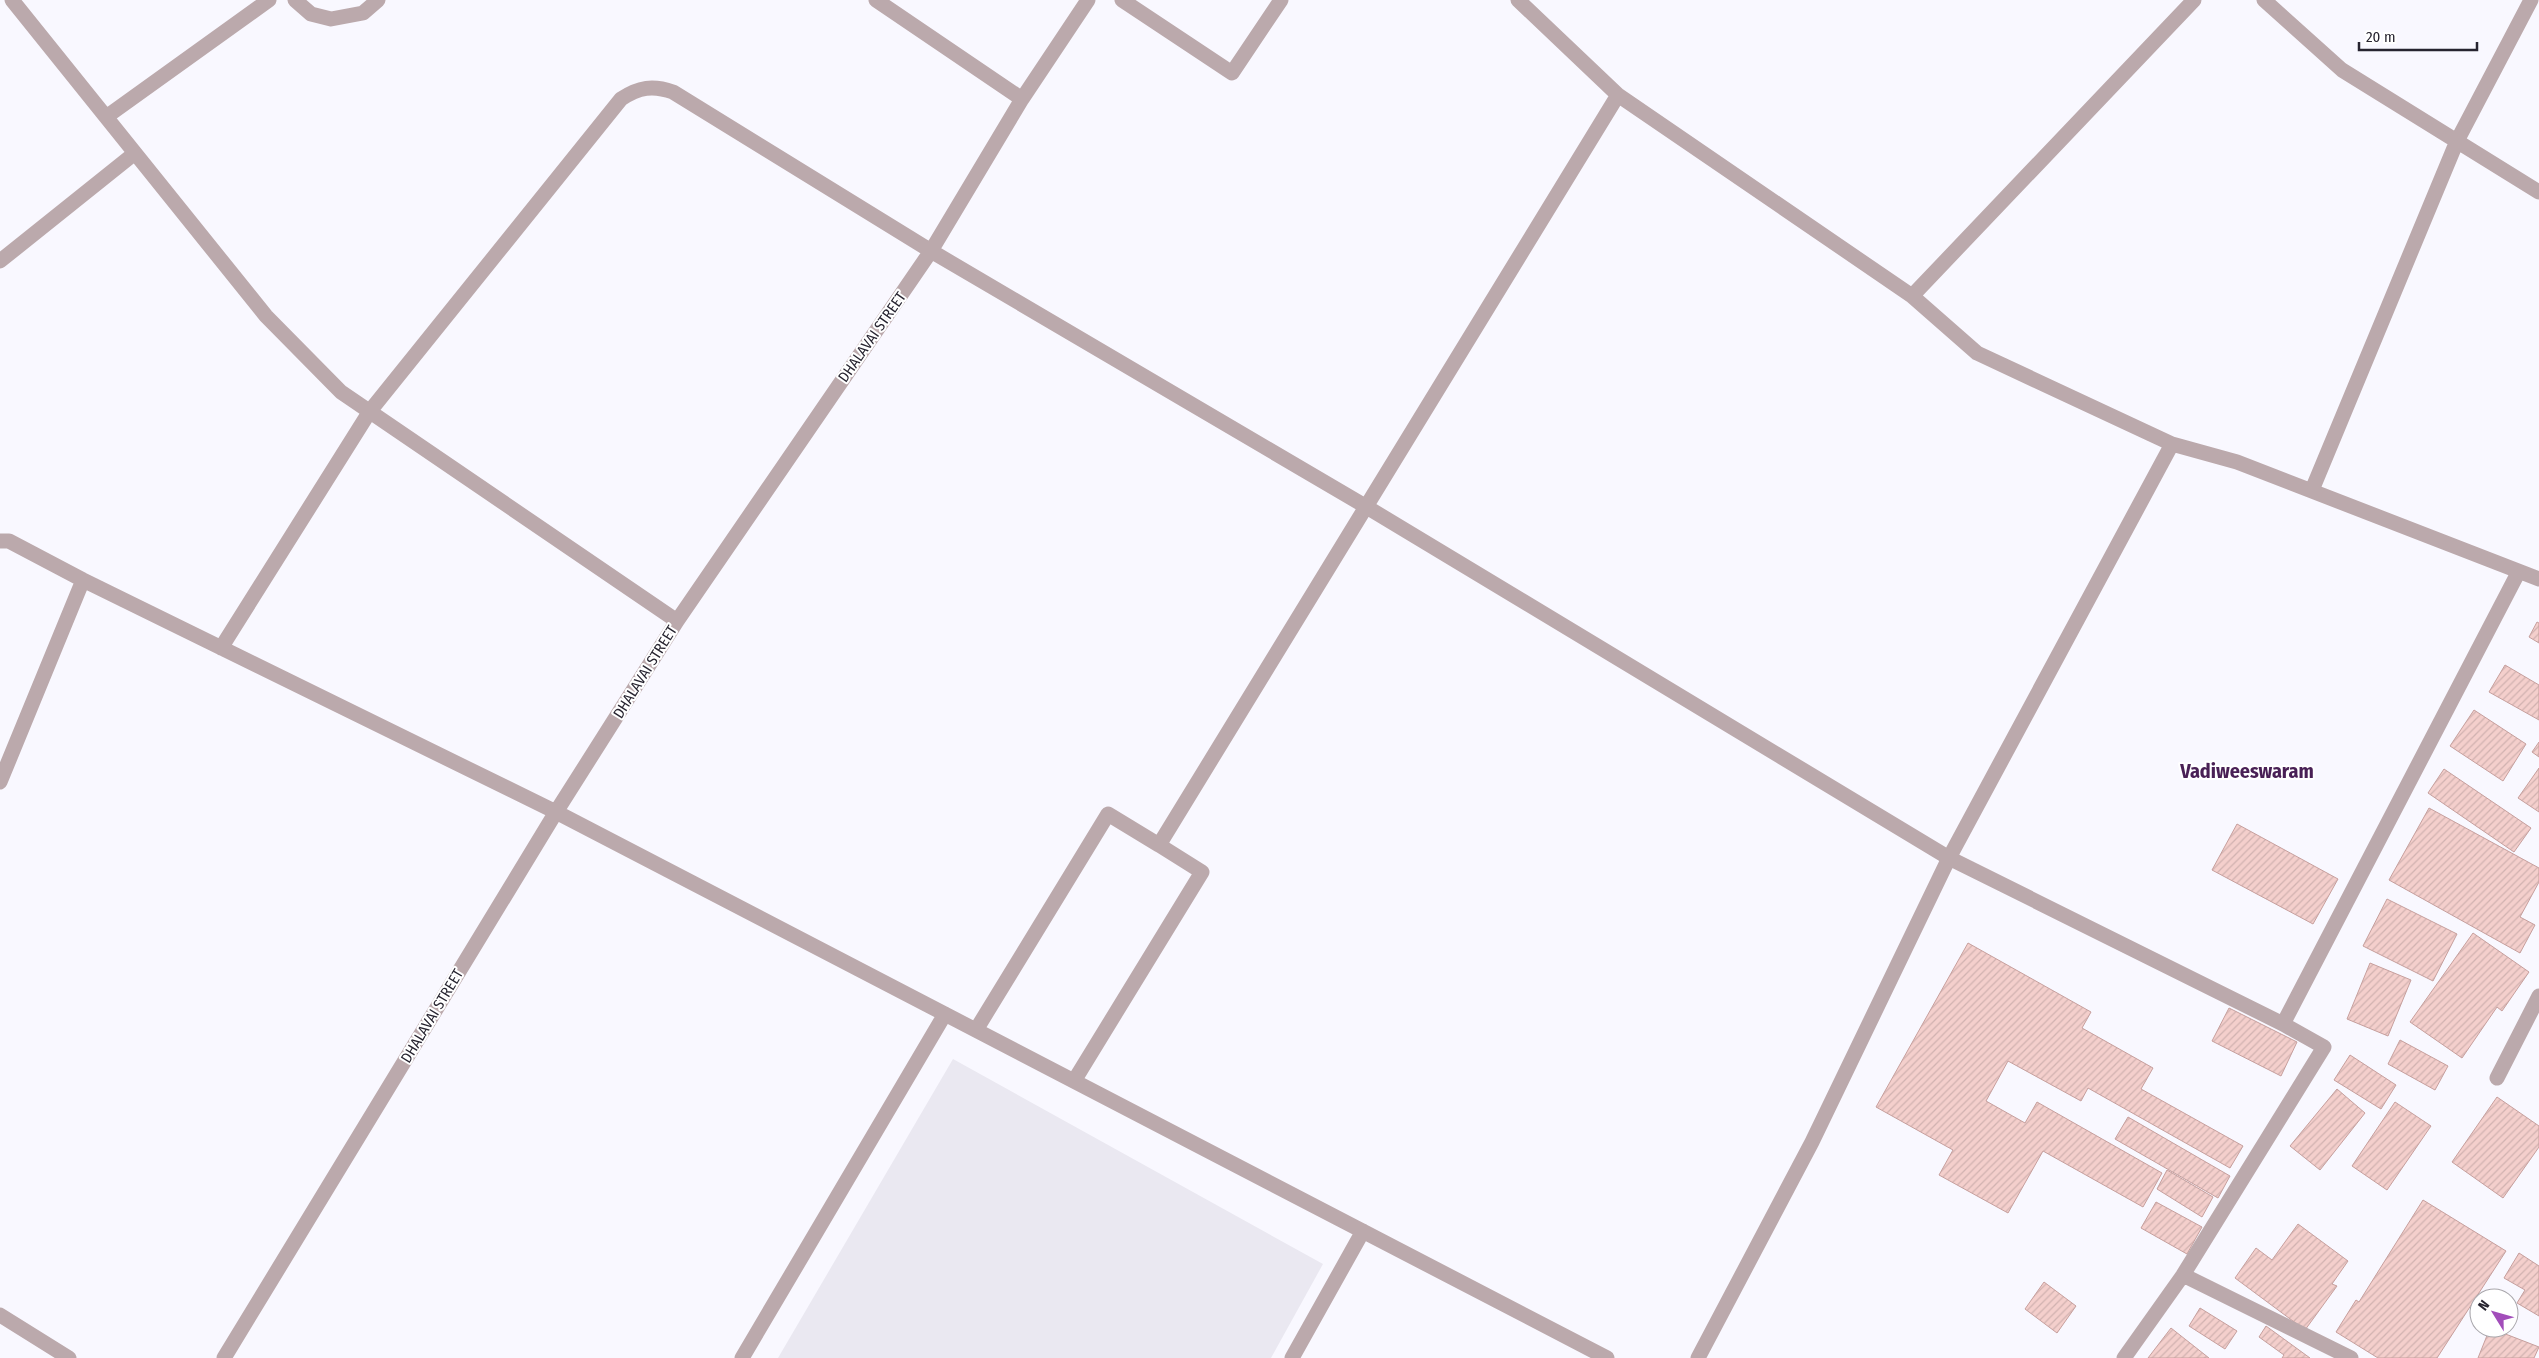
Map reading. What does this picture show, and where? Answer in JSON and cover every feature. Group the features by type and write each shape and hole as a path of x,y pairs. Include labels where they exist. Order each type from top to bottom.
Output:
{"street":[{"path":"12,0 266,316 341,392 677,621"},
{"path":"106,117 269,0"},
{"path":"295,0 311,14 331,19 363,13 378,0"},
{"path":"876,0 1022,99"},
{"name":"DHALAVAI STREET","path":"224,1358 556,812 677,621 931,251 1022,99 1088,0"},
{"path":"1122,0 1232,73 1281,0"},
{"path":"1518,0 1618,95 1912,296 1977,353 2172,444 2237,462 2312,490 2518,573 2539,579"},
{"path":"1912,296 2194,0"},
{"path":"2264,0 2342,70 2539,192"},
{"path":"2312,490 2457,141 2530,0"},
{"path":"221,648 370,411 621,98 642,88 657,86 673,92 931,251 1365,506 1949,858 2283,1024 2324,1047 2183,1275 2124,1358"},
{"path":"1159,844 1618,95"},
{"path":"0,262 135,153"},
{"path":"1698,1358 1812,1142 1949,858 2172,444"},
{"path":"0,540 9,541 83,580 556,812 1607,1358"},
{"path":"2283,1024 2518,573"},
{"path":"0,782 83,580"},
{"path":"976,1030 1108,814 1202,872 1074,1081"},
{"path":"2497,1078 2539,996"},
{"path":"742,1358 945,1014"},
{"path":"1292,1358 1363,1231"},
{"path":"2183,1275 2325,1352 2351,1358"},
{"path":"0,1315 69,1358"}],"shaded area":[{"path":"953,1059 1323,1264 1271,1358 778,1358"}],"building":[{"path":"2537,622 2539,623 2539,643 2529,637"},
{"path":"2505,665 2539,685 2539,720 2489,692"},
{"path":"2474,710 2526,744 2503,781 2450,746"},
{"path":"2539,742 2539,757 2532,752"},
{"path":"2539,768 2539,812 2518,798"},
{"path":"2444,769 2531,828 2514,852 2428,793"},
{"path":"2429,808 2539,868 2539,882 2520,917 2535,925 2520,953 2389,880"},
{"path":"2237,824 2338,879 2313,924 2212,870"},
{"path":"2387,899 2457,934 2433,981 2363,946"},
{"path":"2473,933 2529,972 2502,1011 2497,1007 2462,1058 2410,1022"},
{"path":"1968,943 2091,1012 2082,1028 2153,1068 2141,1089 2243,1146 2230,1168 2088,1088 2081,1101 2008,1061 1986,1101 2025,1123 2037,1102 2162,1173 2143,1207 2043,1151 2008,1213 1939,1175 1953,1150 1876,1107"},
{"path":"2370,963 2411,980 2388,1036 2347,1019"},
{"path":"2229,1008 2297,1042 2281,1076 2212,1041"},
{"path":"2400,1040 2448,1066 2435,1090 2388,1064"},
{"path":"2350,1055 2396,1085 2381,1109 2334,1080"},
{"path":"2337,1089 2365,1113 2320,1170 2290,1146"},
{"path":"2497,1097 2539,1126 2539,1147 2503,1198 2452,1162"},
{"path":"2395,1102 2431,1126 2387,1190 2352,1166"},
{"path":"2128,1117 2230,1176 2218,1198 2115,1139"},
{"path":"2167,1170 2213,1197 2202,1217 2157,1189"},
{"path":"2423,1200 2506,1251 2482,1288 2469,1288 2469,1308 2437,1358 2378,1358 2336,1332 2356,1300 2359,1302"},
{"path":"2156,1202 2202,1227 2187,1254 2141,1228"},
{"path":"2298,1224 2348,1261 2332,1284 2337,1286 2305,1330 2235,1278 2256,1248 2272,1260"},
{"path":"2519,1253 2539,1266 2539,1316 2519,1304 2519,1300 2525,1290 2504,1278"},
{"path":"2044,1282 2076,1306 2057,1333 2025,1309"},
{"path":"2200,1308 2237,1331 2225,1349 2189,1326"},
{"path":"2266,1326 2310,1358 2282,1358 2284,1355 2259,1337"},
{"path":"2171,1328 2209,1358 2148,1358"},
{"path":"2486,1338 2516,1338 2539,1347 2534,1358 2478,1358"}],"district":[{"name":"Vadiweeswaram","path":"2247,771"}]}
